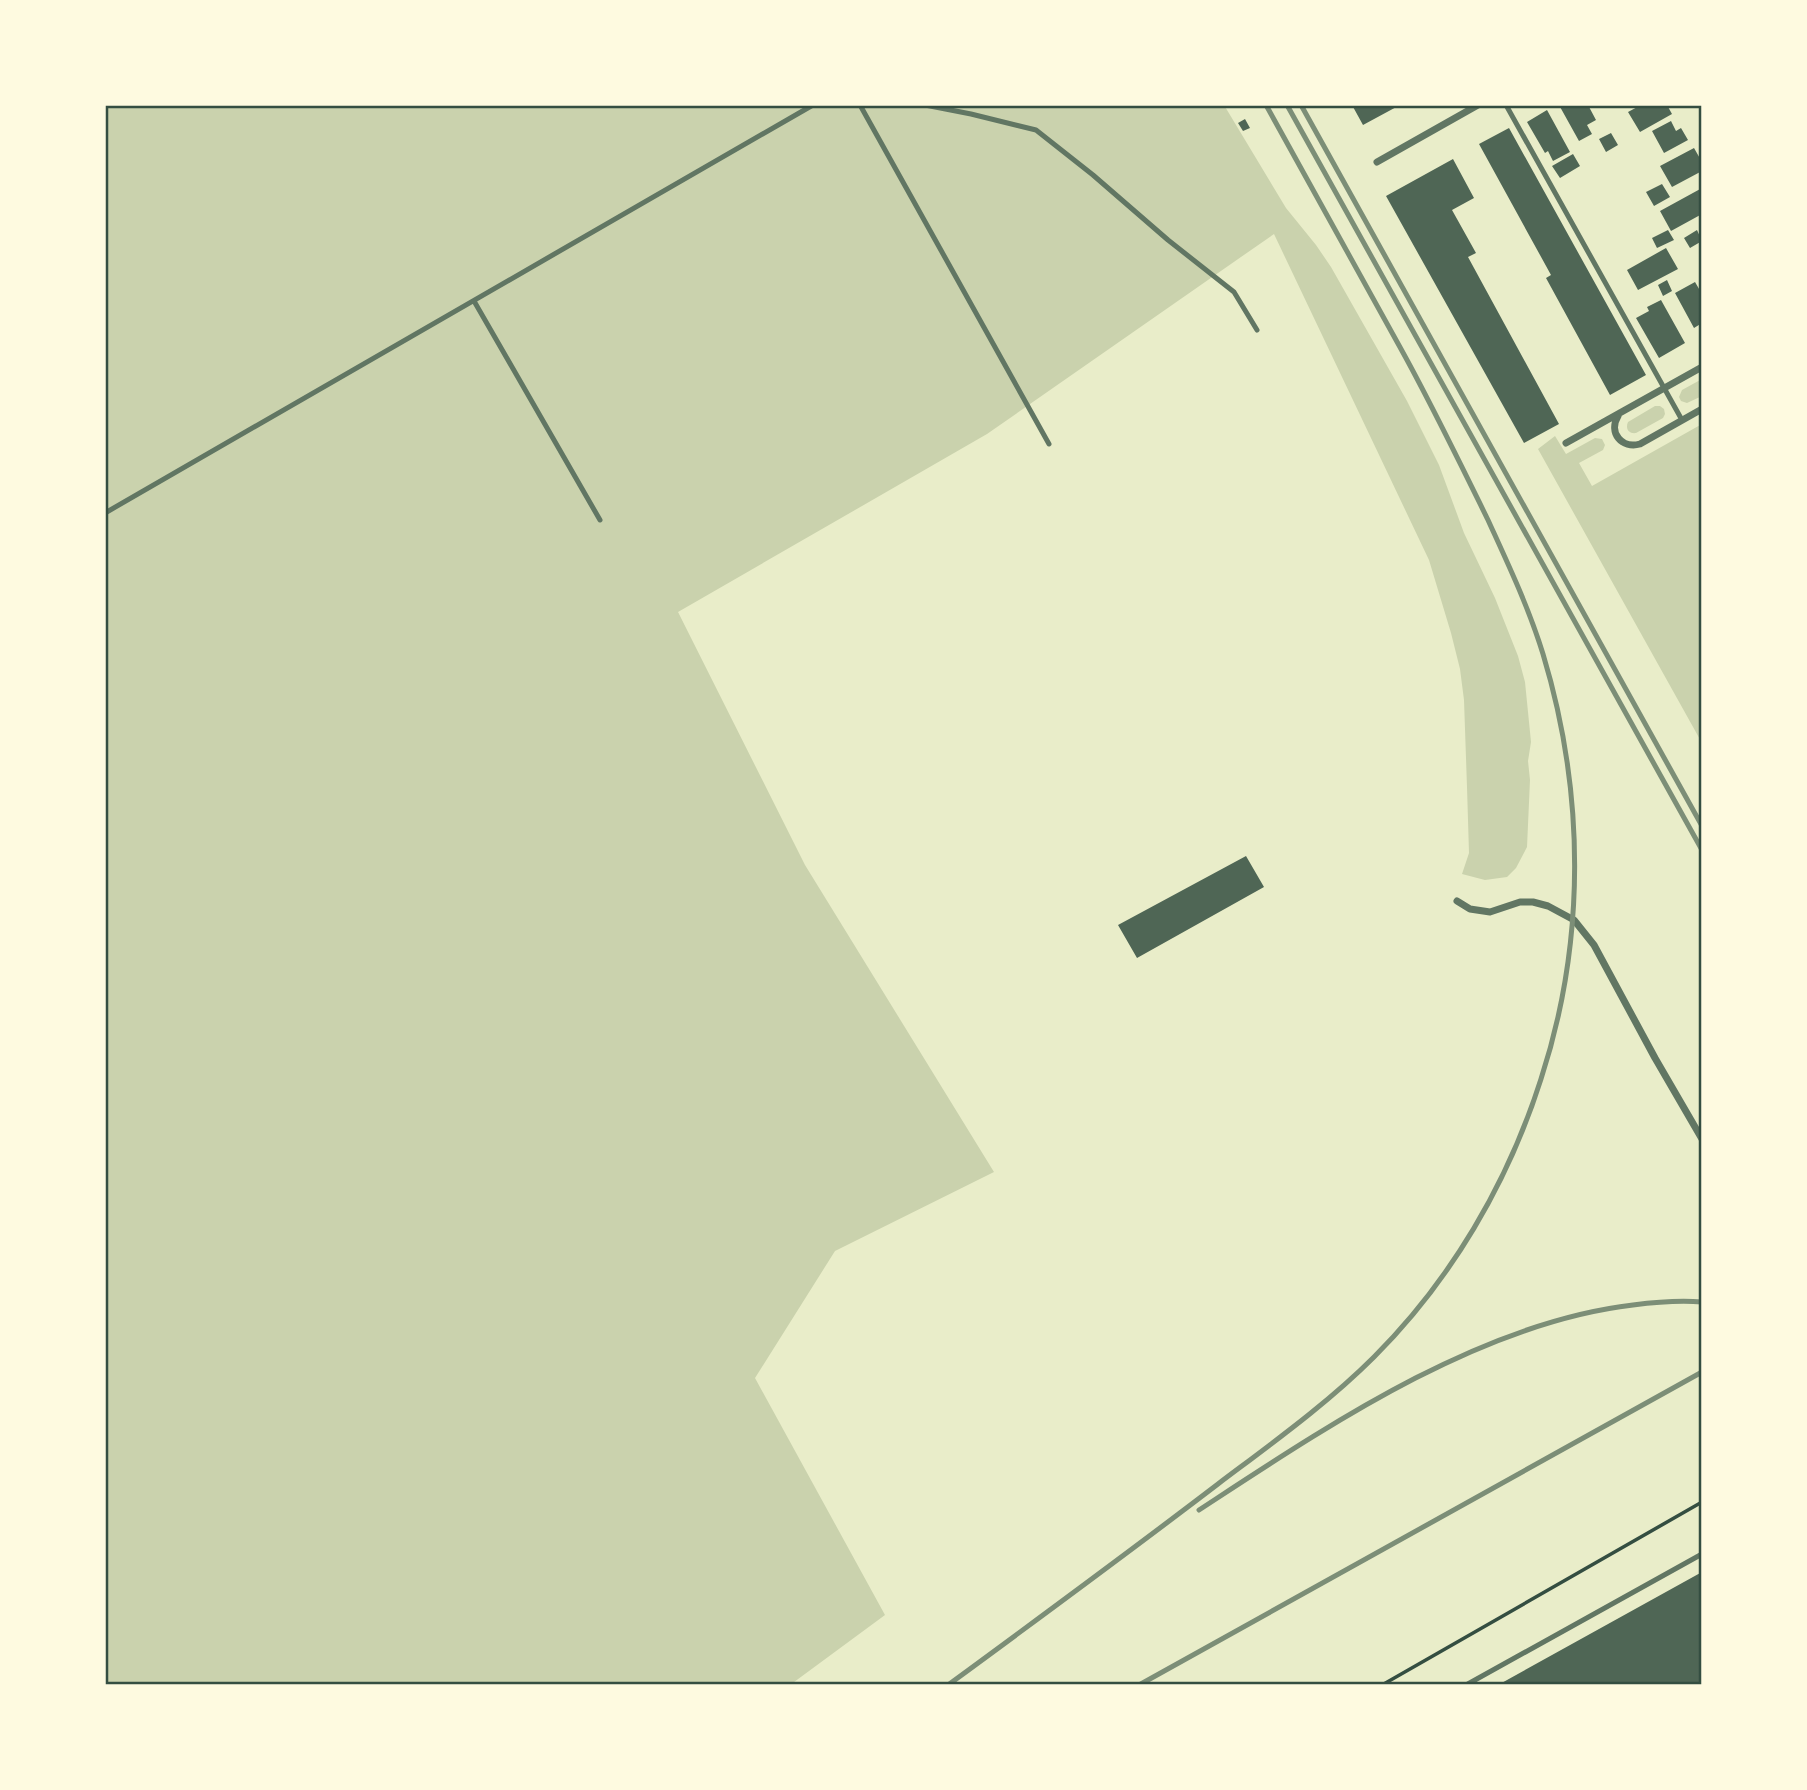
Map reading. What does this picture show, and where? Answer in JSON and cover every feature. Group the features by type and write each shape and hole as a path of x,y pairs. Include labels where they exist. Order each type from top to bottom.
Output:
{"street":[{"path":"1377,162 1478,105"},
{"path":"1566,443 1702,368"},
{"path":"1623,411 1615,419 1614,432 1628,445 1634,446 1702,409"},
{"path":"1457,901 1470,909 1490,912 1520,902 1533,902 1548,906 1574,920 1594,945 1702,1139"}],"lane":[{"path":"105,513 813,105"},
{"path":"860,105 1049,444"},
{"path":"925,105 1036,130 1234,292 1257,330"},
{"path":"1506,105 1682,420"},
{"path":"474,301 600,520"},
{"path":"1466,1685 1702,1554"}],"path":[{"path":"1382,1685 1702,1502"}],"green space":[{"path":"105,105 1224,105 1286,208 1331,267 1407,401 1439,465 1464,533 1495,598 1518,656 1525,682 1531,742 1528,761 1530,780 1527,847 1516,868 1507,877 1485,880 1462,874 1469,853 1464,700 1451,633 1429,560 1274,234 987,434 678,612 805,865 994,1172 835,1251 755,1378 885,1615 790,1685 105,1685"},
{"path":"1702,379 1702,396 1687,403 1681,401 1679,397 1682,390"},
{"path":"1655,406 1664,409 1663,418 1636,433 1628,430 1628,422"},
{"path":"1702,424 1702,743 1538,449 1555,436 1566,454 1595,438 1602,439 1605,445 1603,450 1579,463 1592,486"}],"building":[{"path":"1352,105 1400,105 1363,125"},
{"path":"1559,105 1588,105 1596,120 1587,125 1592,134 1579,141"},
{"path":"1641,105 1667,105 1672,114 1640,132 1628,112"},
{"path":"1547,110 1570,152 1553,161 1548,151 1545,153 1527,122"},
{"path":"1245,119 1250,128 1243,131 1238,123"},
{"path":"1671,121 1676,131 1681,128 1688,140 1664,153 1652,131"},
{"path":"1509,128 1646,375 1610,395 1546,278 1551,275 1479,144"},
{"path":"1611,133 1618,145 1606,152 1599,139"},
{"path":"1694,148 1702,162 1702,171 1672,187 1660,166"},
{"path":"1573,154 1580,166 1560,178 1552,166"},
{"path":"1453,159 1474,198 1452,210 1476,253 1468,257 1559,424 1524,443 1386,196"},
{"path":"1662,184 1670,197 1654,206 1646,192"},
{"path":"1702,188 1702,214 1671,231 1660,211"},
{"path":"1668,230 1674,240 1657,248 1652,238"},
{"path":"1697,230 1702,241 1690,248 1684,238"},
{"path":"1666,248 1678,269 1638,290 1627,270"},
{"path":"1667,280 1672,291 1663,296 1658,285"},
{"path":"1695,282 1702,294 1702,323 1694,328 1675,293"},
{"path":"1661,300 1685,343 1659,358 1636,318 1649,311 1647,307"},
{"path":"1246,856 1264,887 1137,958 1118,925"},
{"path":"1702,1572 1702,1685 1498,1685"}],"railway":[{"path":"948,1685 1298,1423 1356,1374 1402,1327 1452,1263 1494,1192 1528,1118 1556,1027 1566,974 1575,867 1567,760 1543,654 1488,520 1446,434 1266,105"},
{"path":"1287,105 1702,850"},
{"path":"1301,105 1702,826"},
{"path":"1199,1510 1352,1413 1461,1356 1518,1333 1575,1316 1650,1303 1702,1302"},
{"path":"1139,1685 1702,1372"}]}
